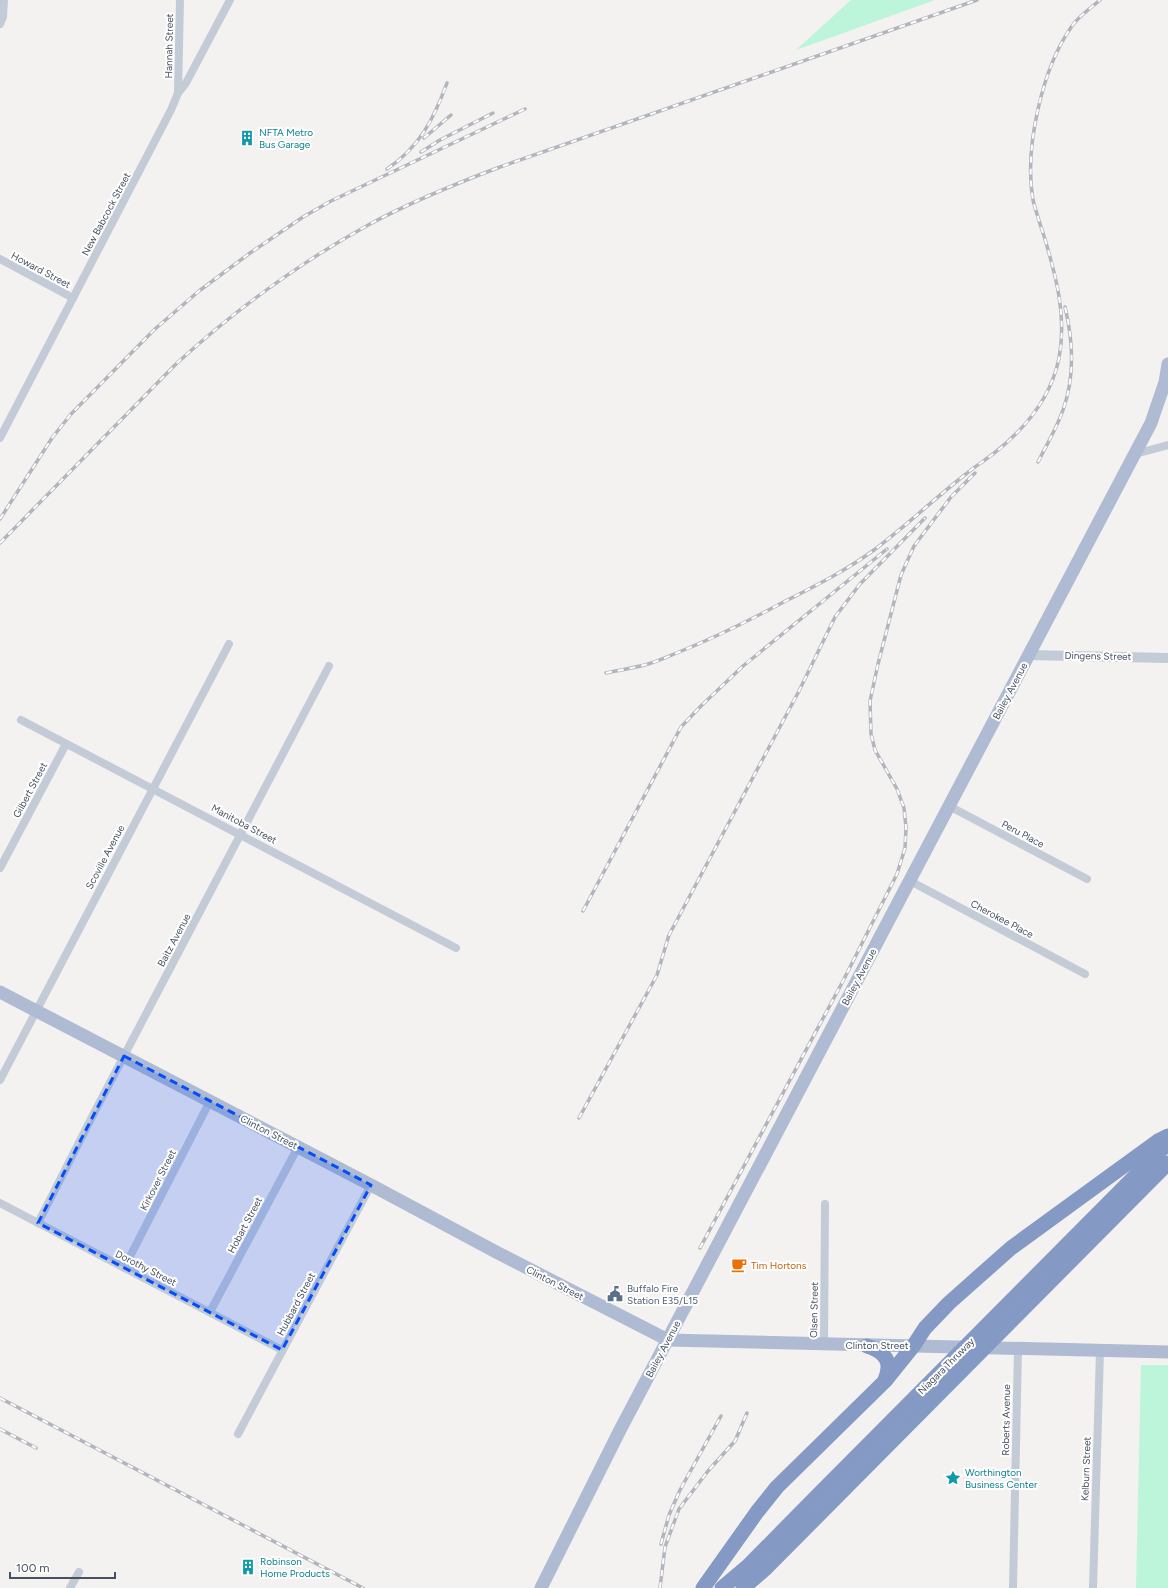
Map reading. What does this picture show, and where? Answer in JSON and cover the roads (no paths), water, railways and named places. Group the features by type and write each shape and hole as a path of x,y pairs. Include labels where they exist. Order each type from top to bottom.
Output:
{"highway":[{"path":"703,1588 757,1512 777,1487 885,1381 914,1345 925,1328 949,1304 1011,1248 1158,1141 1168,1136"},
{"name":"Niagara Thruway","path":"722,1588 748,1566 1168,1142"},
{"name":"Niagara Thruway","path":"743,1588 766,1568 1168,1163"},
{"path":"1141,1190 1168,1176"},
{"path":"867,1346 883,1354 888,1363 888,1373 885,1381"}],"main road":[{"name":"Bailey Avenue","path":"541,1588 620,1430 1151,423 1165,382 1168,364"},
{"name":"Clinton Street","path":"0,992 371,1185 498,1254 668,1340 824,1345 914,1345 1168,1352"}],"street":[{"path":"0,24 4,18 4,0"},
{"name":"Hannah Street","path":"178,93 180,0"},
{"name":"New Babcock Street","path":"0,438 171,110 178,93 186,83 230,0"},
{"name":"Howard Street","path":"0,260 73,298"},
{"path":"1134,454 1168,445"},
{"name":"Scoville Avenue","path":"0,1080 228,644"},
{"name":"Dingens Street","path":"1028,655 1168,658"},
{"name":"Baitz Avenue","path":"38,1223 329,666"},
{"name":"Manitoba Street","path":"21,720 456,948"},
{"name":"Gilbert Street","path":"0,868 66,744"},
{"name":"Peru Place","path":"949,806 1087,880"},
{"name":"Cherokee Place","path":"910,881 1085,974"},
{"name":"Kirkover Street","path":"124,1268 210,1101"},
{"name":"Hobart Street","path":"210,1312 298,1147"},
{"name":"Hubbard Street","path":"238,1434 371,1185"},
{"name":"Dorothy Street","path":"0,1203 282,1350"},
{"name":"Olsen Street","path":"824,1345 825,1204"},
{"name":"Roberts Avenue","path":"1013,1588 1018,1349"},
{"name":"Kelburn Street","path":"1092,1588 1100,1351"},
{"path":"70,1588 79,1572"}],"railway":[{"path":"0,543 176,364 198,344 268,288 318,255 370,224 401,208 500,167 977,0"},
{"path":"606,673 652,663 730,630 851,565 886,541 954,483 1004,445 1035,412 1043,400 1055,373 1059,358 1062,327 1056,281 1033,200 1031,180 1033,134 1044,86 1061,43 1075,22 1100,0"},
{"path":"387,169 408,151 424,131 437,108 447,83"},
{"path":"0,519 52,438 71,414 155,329 199,291 250,253 303,217 331,201 525,109"},
{"path":"421,152 440,140 493,113"},
{"path":"424,138 451,115"},
{"path":"1038,462 1056,428 1068,395 1072,357 1070,332 1065,307"},
{"path":"700,1248 843,981 897,874 905,848 906,828 904,808 897,789 875,750 871,734 870,701 901,575 914,546 951,497 975,473"},
{"path":"579,1118 657,975 669,935 799,691 835,617 860,584 925,518"},
{"path":"583,911 681,727 743,666 887,549"},
{"path":"0,1398 363,1588"},
{"path":"660,1588 665,1547 679,1509 708,1471 735,1441 747,1413"},
{"path":"661,1544 669,1515 680,1490 721,1416"},
{"path":"0,1429 36,1448"}],"place":[{"name":"NFTA Metro Bus Garage","path":"247,138"},
{"name":"Tim Hortons","path":"739,1265"},
{"name":"Buffalo Fire Station E35/L15","path":"615,1294"},
{"name":"Worthington Business Center","path":"953,1478"},
{"name":"Robinson Home Products","path":"248,1567"}]}
